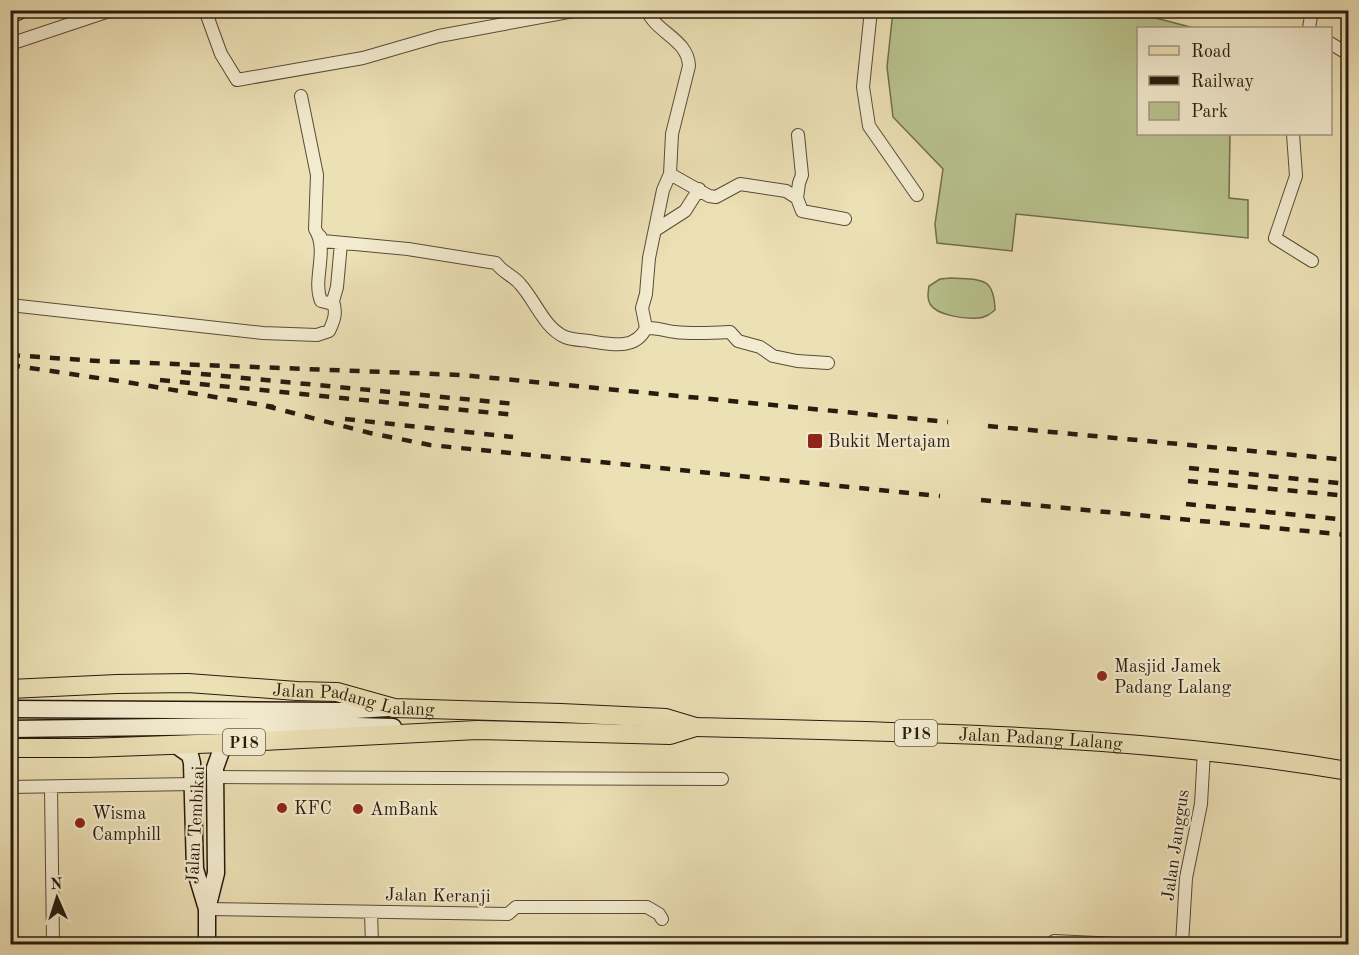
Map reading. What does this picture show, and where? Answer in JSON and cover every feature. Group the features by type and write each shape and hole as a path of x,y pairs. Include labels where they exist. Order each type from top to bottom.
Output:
{"main road":[{"path":"10,14 20,10"},
{"name":"Jalan Padang Lalang","path":"10,688 188,683 337,692 394,708 666,718 696,727 1061,738 1273,758 1348,771"},
{"name":"Jalan Padang Lalang","path":"10,748 176,745 477,730 670,735 696,727"}],"street":[{"path":"10,44 112,10"},
{"path":"205,10 221,54 237,80 363,58 439,36 579,10"},
{"path":"301,96 315,163 317,198 315,229 323,241 408,249 496,263 503,273 520,283 552,327 565,338 612,345 631,343 641,338 646,328 642,308 646,294 649,258 657,229 663,190 670,174 672,134 689,66 688,57 682,46 651,21 647,10"},
{"path":"871,10 863,87 868,126 917,195"},
{"path":"1309,27 1312,10"},
{"path":"1332,44 1348,54 1348,57"},
{"path":"798,135 802,175 797,198 802,211 845,219"},
{"path":"1293,135 1296,176 1275,238 1312,261"},
{"path":"670,174 673,178 709,196 716,197 740,184 786,191 797,198"},
{"path":"657,229 685,211 699,189"},
{"path":"320,236 318,294 321,301 329,303 333,301"},
{"path":"10,305 263,333 317,335 329,331 334,321 336,310 333,301 337,287 341,243"},
{"path":"646,328 655,327 661,330 688,333 730,332 738,341 760,347 773,356 797,361 828,363"},
{"path":"10,729 394,708"},
{"path":"10,710 477,730"},
{"name":"Jalan Tembikai","path":"207,945 207,909 216,873 215,777 217,759 224,743"},
{"name":"Jalan Tembikai","path":"176,745 190,755 195,869 207,909"},
{"name":"Jalan Janggus","path":"1182,945 1186,878 1201,804 1204,751"},
{"path":"215,777 722,779"},
{"path":"10,787 193,784"},
{"path":"51,787 53,945"},
{"name":"Jalan Keranji","path":"207,909 508,914 516,907 647,907 662,919"},
{"path":"371,912 372,945"},
{"path":"1054,941 1117,945"}],"green space":[{"path":"893,11 1129,11 1190,27 1137,27 1137,135 1230,135 1229,198 1248,200 1248,238 1016,214 1012,251 937,243 935,224 943,169 893,117 887,67"},
{"path":"940,279 978,280 989,285 995,310 985,317 973,318 952,316 934,308 928,300 929,286"}],"railway":[{"path":"10,355 98,361 462,375 948,422"},
{"path":"10,365 274,407"},
{"path":"181,372 516,404"},
{"path":"160,380 515,415"},
{"path":"266,406 370,433 430,445 940,496"},
{"path":"345,419 513,437"},
{"path":"988,426 1348,460"},
{"path":"1189,468 1348,484"},
{"path":"1188,481 1348,496"},
{"path":"981,500 1348,535"},
{"path":"1186,504 1348,520"}],"place":[{"name":"Bukit Mertajam","path":"815,441"},
{"name":"Masjid Jamek Padang Lalang","path":"1102,676"},
{"name":"KFC","path":"282,808"},
{"name":"AmBank","path":"358,809"},
{"name":"Wisma Camphill","path":"80,823"}]}
